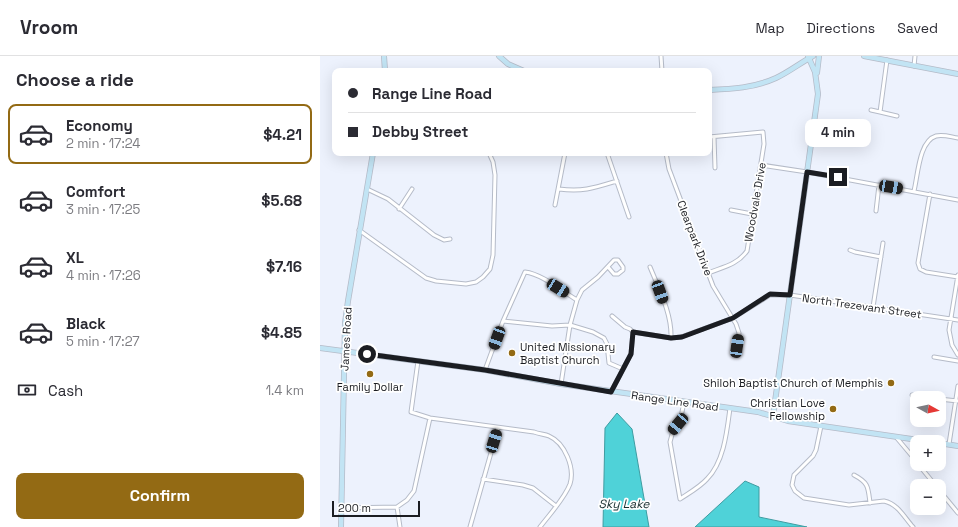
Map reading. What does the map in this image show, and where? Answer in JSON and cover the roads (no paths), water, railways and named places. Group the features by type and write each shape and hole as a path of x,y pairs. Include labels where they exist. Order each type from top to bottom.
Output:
{"main road":[{"path":"384,56 385,68"},
{"path":"499,56 508,64 517,68"},
{"path":"773,416 818,94 817,78 819,56"},
{"path":"864,56 958,74"},
{"path":"712,90 750,87 776,78 810,57 817,78"},
{"name":"James Road","path":"341,527 345,351 348,302 372,156"},
{"name":"Range Line Road","path":"320,348 485,370 611,392 730,408 773,416 788,421 910,439"},
{"path":"946,444 958,446"}],"street":[{"path":"661,56 662,68"},
{"path":"914,66 916,56"},
{"path":"880,112 887,60"},
{"path":"871,110 897,116"},
{"name":"Woodvale Drive","path":"708,273 736,263 747,250 764,144 763,132 714,137"},
{"path":"914,191 923,149 928,141 936,136 945,135 958,138"},
{"path":"714,137 715,168"},
{"path":"359,230 426,278 436,281 466,284 476,282 490,269 494,255 495,175 490,156"},
{"path":"556,205 564,156"},
{"path":"607,156 630,217"},
{"name":"Clearpark Drive","path":"667,156 669,169 713,286 733,318 739,333 737,346"},
{"path":"761,165 958,200"},
{"path":"558,189 573,191 587,190 617,181"},
{"path":"876,211 879,185"},
{"path":"367,189 388,199 434,235 444,240 450,239"},
{"path":"399,208 412,190"},
{"path":"930,194 918,263 920,269 926,272 958,276 950,318 950,338 958,355"},
{"path":"731,210 752,214"},
{"path":"873,308 883,243"},
{"path":"850,250 881,257"},
{"path":"561,384 570,325 576,300 582,290 614,260 618,260 623,267 623,270 618,274 614,274 608,267"},
{"path":"650,267 672,328 671,338"},
{"path":"485,370 503,321 525,272 542,278 576,300"},
{"name":"North Trezevant Street","path":"633,332 671,338 682,337 733,318 770,294 790,295 958,320"},
{"path":"611,392 631,354 633,332 612,316"},
{"path":"503,321 552,326 570,325 594,332 604,338 607,344 609,363 623,369"},
{"path":"934,357 958,361"},
{"path":"418,361 411,412 430,418 534,432 550,436 558,442 569,460 570,482 566,492 540,527"},
{"path":"949,444 957,401 958,386"},
{"path":"946,400 957,401"},
{"path":"684,402 681,417 670,437 680,499 706,480 718,464 728,428 730,408"},
{"path":"341,508 397,507 407,500 414,492 430,418"},
{"path":"821,426 816,450 794,475 792,485 795,491 804,498 849,505 884,501 893,504 898,508 912,527"},
{"path":"470,527 498,428"},
{"path":"896,437 910,454"},
{"path":"924,471 931,479"},
{"path":"854,475 865,481 870,503"},
{"path":"483,479 533,488 556,506"},
{"path":"946,498 958,513"},
{"path":"397,507 400,527"}],"water":[{"name":"Sky Lake","path":"617,413 632,429 649,527 603,527 605,428"},
{"path":"745,481 759,487 759,517 807,527 695,527"}],"place":[{"name":"United Missionary Baptist Church","path":"512,353"},
{"name":"Family Dollar","path":"370,374"},
{"name":"Shiloh Baptist Church of Memphis","path":"891,383"},
{"name":"Christian Love Fellowship","path":"833,409"}]}
